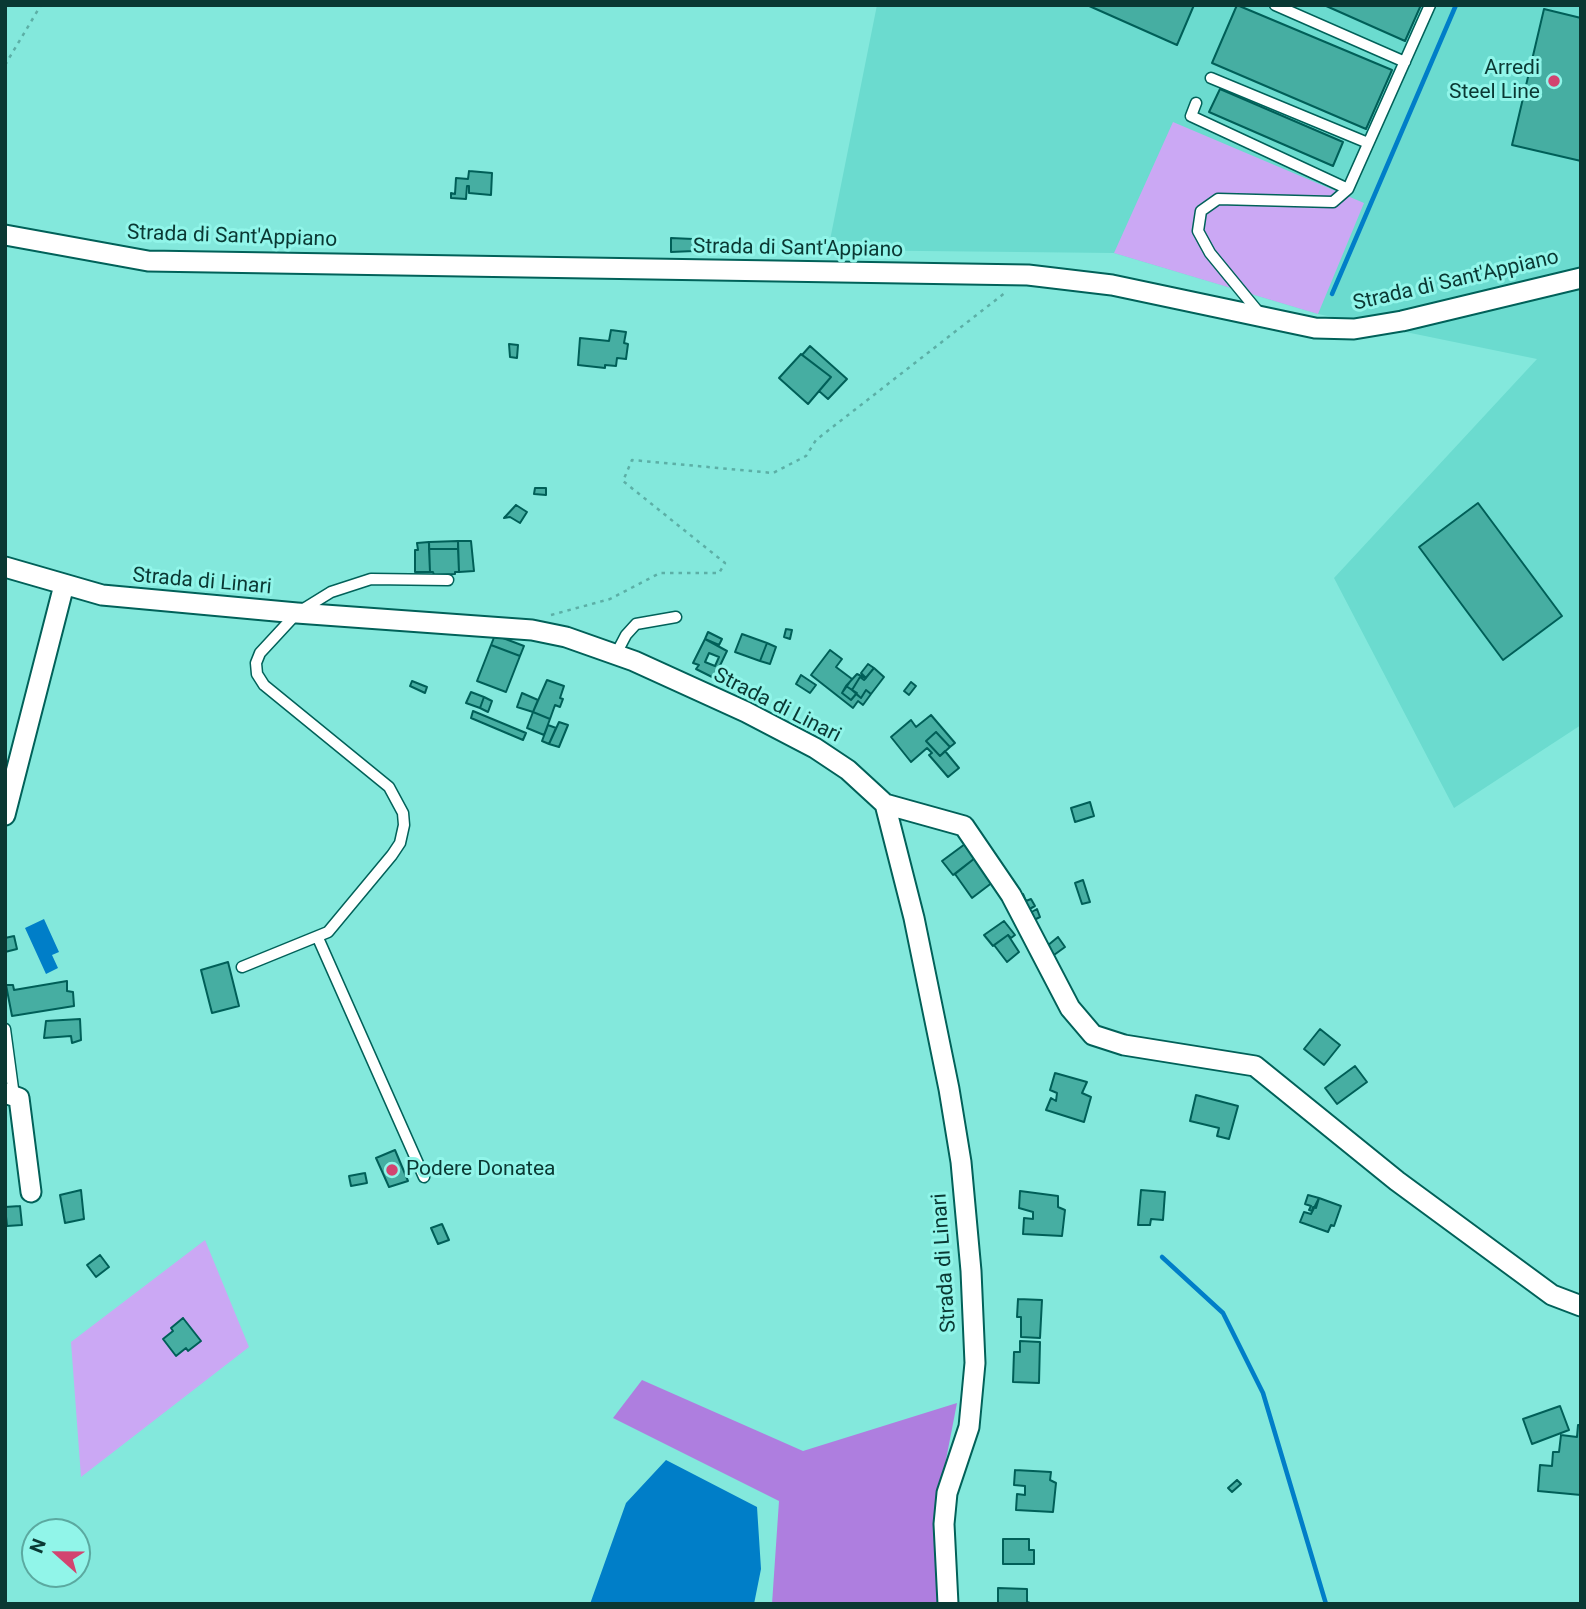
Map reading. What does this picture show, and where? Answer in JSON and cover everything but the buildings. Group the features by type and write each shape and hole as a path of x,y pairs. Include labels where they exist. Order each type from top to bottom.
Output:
{"street":[{"name":"Strada di Sant'Appiano","path":"5,235 148,261 1028,275 1112,285 1315,328 1354,329 1402,321 1581,278"},
{"name":"Strada di Linari","path":"5,567 102,595 297,613 532,630 566,637 616,654 746,712 815,748 848,770 885,804 914,918 949,1089 961,1162 971,1271 975,1363 969,1427 947,1493 944,1524 947,1604"},
{"path":"5,815 64,585"},
{"path":"885,804 964,826 1011,895 1070,1007 1093,1035 1124,1045 1255,1066 1397,1181 1552,1295 1581,1306"},
{"path":"10,1095 19,1098 21,1105 31,1192"}],"lane":[{"path":"1275,5 1405,62"},
{"path":"1262,317 1210,253 1198,231 1201,211 1218,199 1333,202 1348,189 1430,5"},
{"path":"1211,78 1368,144"},
{"path":"1196,103 1191,116 1348,189"},
{"path":"242,967 328,933 392,855 400,843 404,825 403,813 389,787 264,685 257,674 256,663 260,653 297,613 331,592 371,579 448,580"},
{"path":"616,654 626,635 636,624 676,617"},
{"path":"318,938 424,1177"},
{"path":"5,1030 10,1095"}],"path":[{"path":"5,65 41,5"},
{"path":"532,630 545,617 610,598 660,573 719,573 725,563 623,481 632,460 773,473 806,456 816,440 1028,275"}],"shaded area":[{"path":"877,5 1581,5 1581,725 1454,808 1334,578 1537,359 1318,314 1114,253 828,250"},
{"path":"1173,122 1364,203 1318,314 1114,253"},
{"path":"44,919 59,952 52,955 58,968 46,974 25,928"},
{"path":"205,1240 249,1347 81,1477 71,1342"},
{"path":"642,1380 803,1451 957,1403 937,1506 939,1604 772,1604 779,1501 613,1418"},
{"path":"666,1460 757,1507 761,1569 754,1604 590,1604 626,1503"}],"waterway":[{"path":"1332,294 1456,5"},
{"path":"1162,1257 1223,1313 1263,1393 1326,1604"}],"place":[{"name":"Arredi Steel Line","path":"1554,81"},
{"name":"Podere Donatea","path":"392,1170"}]}
